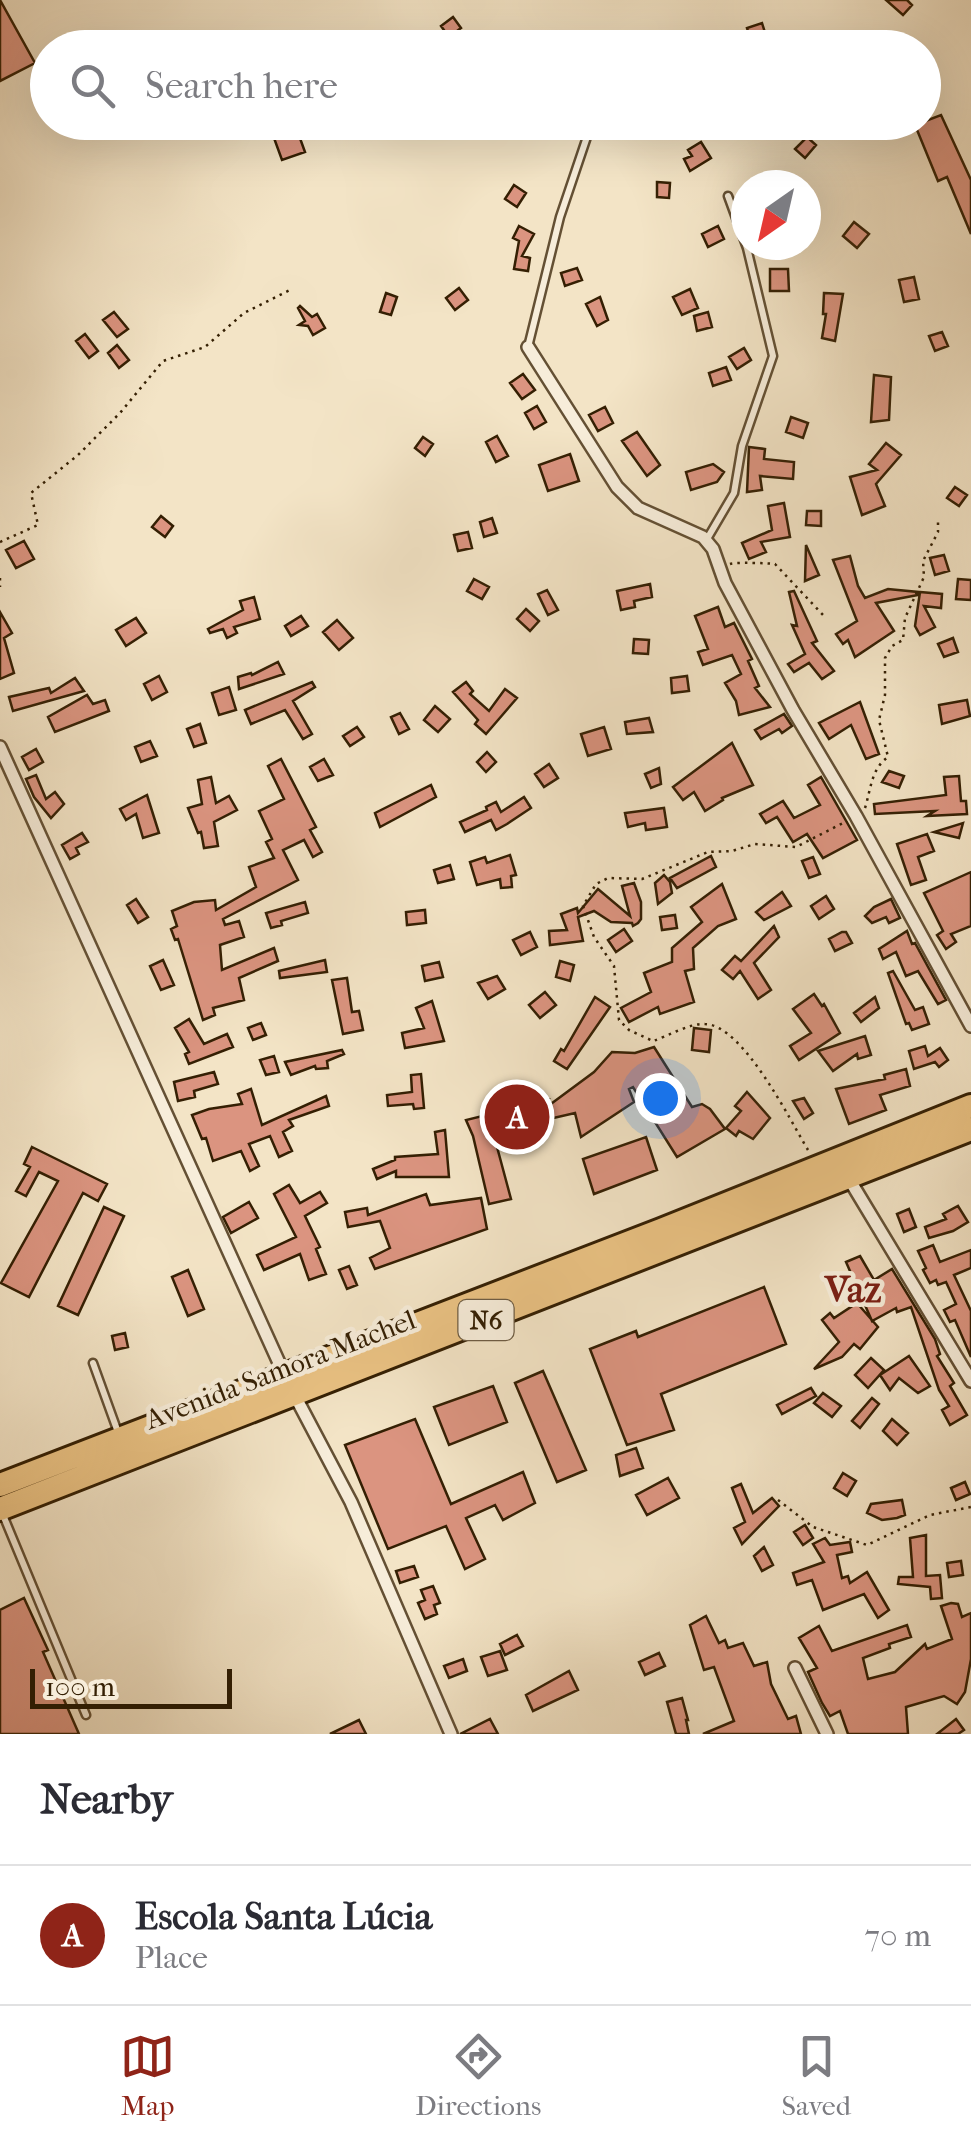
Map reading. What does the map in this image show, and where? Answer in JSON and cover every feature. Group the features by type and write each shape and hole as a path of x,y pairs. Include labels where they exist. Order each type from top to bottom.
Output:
{"highway":[{"name":"Avenida Samora Machel","path":"0,1509 289,1385 971,1106"},
{"name":"Avenida Samora Machel","path":"0,1486 120,1436 438,1340 569,1284 971,1129"}],"street":[{"path":"528,346 616,487 638,508 706,540 793,710 971,1026"},
{"path":"0,746 289,1385 351,1502 451,1734"},
{"path":"849,1179 971,1381"},
{"path":"795,1668 827,1734"}],"lane":[{"path":"528,346 560,217 586,140"},
{"path":"706,540 734,493 742,446 774,349 766,336 747,248 728,196"},
{"path":"93,1364 120,1436"},
{"path":"0,1509 86,1715"}],"path":[{"path":"0,542 38,525 31,493 92,441 163,361 205,347 244,312 292,289"},
{"path":"819,1168 758,1070 739,1044 716,1027 703,1024 653,1041 618,1020 614,966 594,936 583,906 596,884 608,878 642,878 708,852 732,851 755,844 796,847 866,807 872,777 878,764 888,757 879,720 885,658 892,646 903,640 905,618 924,576 923,561 938,532 938,521"},
{"path":"719,568 736,562 750,566 775,564 824,616"},
{"path":"0,578 0,587"},
{"path":"778,1500 813,1527 867,1544 930,1515 971,1507"}],"building":[{"path":"0,0 30,54 30,66 0,81"},
{"path":"886,0 907,0 912,5 903,15"},
{"path":"453,17 461,28 444,30 441,26"},
{"path":"762,23 764,30 748,30"},
{"path":"941,115 971,180 971,234 947,177 938,181 921,140 941,140"},
{"path":"275,140 301,140 305,152 282,160"},
{"path":"804,140 816,145 805,158 795,149"},
{"path":"701,142 711,158 690,171 684,159 692,156 688,150"},
{"path":"657,182 670,183 669,198 657,197"},
{"path":"514,185 526,193 517,207 505,199"},
{"path":"854,222 869,234 857,248 843,236"},
{"path":"519,226 534,234 522,256 530,258 528,271 514,269 519,241 513,238"},
{"path":"718,226 724,239 708,247 702,234"},
{"path":"577,268 582,280 565,286 561,273"},
{"path":"770,269 788,269 789,291 770,291"},
{"path":"914,277 919,299 904,302 899,280"},
{"path":"459,288 468,300 455,310 446,298"},
{"path":"690,289 698,308 682,315 673,297"},
{"path":"386,293 397,297 391,315 380,312"},
{"path":"824,293 843,294 835,341 822,338"},
{"path":"600,297 608,320 597,326 586,304"},
{"path":"300,306 312,317 317,314 325,328 313,335 308,326 299,325 305,321"},
{"path":"114,312 128,329 117,337 103,320"},
{"path":"708,312 712,327 697,331 694,316"},
{"path":"942,332 948,346 935,351 929,336"},
{"path":"85,334 98,351 89,358 76,341"},
{"path":"117,345 129,360 119,368 108,353"},
{"path":"744,348 751,360 737,369 729,357"},
{"path":"726,367 731,380 713,386 709,373"},
{"path":"523,374 535,390 522,399 510,383"},
{"path":"874,375 891,377 889,420 871,422"},
{"path":"537,406 546,422 534,429 525,413"},
{"path":"605,407 613,423 598,431 589,415"},
{"path":"791,417 808,423 803,438 786,432"},
{"path":"637,432 660,465 647,476 622,441"},
{"path":"497,436 508,456 496,462 486,442"},
{"path":"423,437 433,444 425,456 415,448"},
{"path":"886,443 901,455 876,484 885,506 862,515 850,477 877,470 869,464"},
{"path":"749,447 765,449 764,459 794,462 793,479 760,476 762,490 747,492"},
{"path":"570,454 579,481 548,491 539,465"},
{"path":"713,464 724,472 717,482 691,490 686,472"},
{"path":"955,487 967,495 959,506 947,498"},
{"path":"784,503 790,537 761,542 766,552 749,559 742,543 772,530 768,506"},
{"path":"807,511 821,511 821,526 806,525"},
{"path":"161,516 173,526 165,537 152,527"},
{"path":"492,518 497,533 484,537 480,522"},
{"path":"468,532 472,548 458,551 454,535"},
{"path":"24,541 34,559 16,568 6,550"},
{"path":"806,545 819,575 805,581"},
{"path":"944,555 949,571 935,575 930,558"},
{"path":"850,556 865,598 888,589 918,592 876,603 894,631 855,657 848,640 843,644 836,634 857,621 833,560"},
{"path":"474,579 489,587 482,599 467,591"},
{"path":"958,579 971,580 971,600 956,599"},
{"path":"650,584 652,597 634,601 635,607 621,610 617,591"},
{"path":"547,590 558,610 548,615 538,594"},
{"path":"794,591 817,641 812,643 834,671 822,679 809,663 794,672 788,664 805,654 792,625 797,626 789,592"},
{"path":"920,592 942,594 941,608 924,606 935,627 920,635 915,626"},
{"path":"254,597 260,619 234,627 237,633 227,638 223,629 210,633 208,629 243,610 240,601"},
{"path":"718,607 725,627 734,623 752,659 748,661 759,686 755,688 770,707 739,715 725,683 741,674 732,655 703,665 698,652 708,649 695,616"},
{"path":"526,609 539,621 530,631 517,619"},
{"path":"0,612 12,633 4,638 14,673 0,679"},
{"path":"301,616 308,626 291,636 285,626"},
{"path":"136,618 146,633 126,646 116,630"},
{"path":"337,620 353,638 339,650 323,632"},
{"path":"953,638 958,652 944,657 938,644"},
{"path":"634,639 649,640 648,654 633,653"},
{"path":"278,662 284,674 239,689 238,677 252,675"},
{"path":"159,676 167,692 152,700 144,684"},
{"path":"687,676 689,691 672,693 671,678"},
{"path":"75,678 84,691 13,711 9,697 49,688 51,693"},
{"path":"312,682 315,687 293,701 312,734 303,739 285,710 251,724 245,710"},
{"path":"466,682 473,691 470,694 489,711 505,689 517,698 486,734 453,692"},
{"path":"229,687 236,710 219,715 212,693"},
{"path":"87,695 93,704 105,700 109,711 55,732 48,717"},
{"path":"967,700 970,716 942,724 939,705"},
{"path":"860,702 879,754 866,759 851,725 829,739 819,723"},
{"path":"435,706 450,719 438,732 424,720"},
{"path":"400,713 409,729 399,734 391,717"},
{"path":"784,714 792,726 761,739 755,730"},
{"path":"649,718 653,732 627,734 625,722"},
{"path":"200,724 206,743 194,747 187,729"},
{"path":"357,727 364,737 350,746 343,736"},
{"path":"604,727 611,749 588,756 581,734"},
{"path":"150,741 157,756 141,762 135,747"},
{"path":"732,743 753,785 722,798 705,811 694,792 683,800 673,787"},
{"path":"36,749 43,762 29,770 22,757"},
{"path":"487,752 496,762 486,772 477,762"},
{"path":"281,759 316,827 310,830 322,852 313,857 304,840 283,850 298,880 223,919 225,925 239,921 244,937 220,945 222,970 274,948 278,961 239,978 244,1000 213,1008 215,1015 203,1020 178,939 175,940 171,929 177,926 172,911 194,902 215,900 216,910 256,887 249,867 274,858 266,842 272,839 259,811 284,799 268,766"},
{"path":"324,759 333,775 318,781 310,767"},
{"path":"549,764 558,778 544,787 535,774"},
{"path":"659,768 661,784 651,788 645,774"},
{"path":"889,771 904,776 899,788 882,782"},
{"path":"36,775 46,799 55,792 64,804 51,818 26,779"},
{"path":"959,776 961,801 966,801 967,814 875,814 874,804 946,795 944,777"},
{"path":"211,777 216,803 229,796 237,810 214,822 218,846 204,848 201,832 198,833 188,808 202,804 198,780"},
{"path":"821,777 857,840 823,858 807,834 793,842 777,817 766,823 760,814 783,801 794,818 820,805 808,785"},
{"path":"431,785 436,797 380,827 375,813"},
{"path":"147,795 159,833 143,838 136,814 126,820 120,809"},
{"path":"524,797 531,808 496,830 491,820 465,832 460,822 496,802 501,812"},
{"path":"664,808 667,827 646,830 645,823 628,827 625,813"},
{"path":"963,823 959,838 934,832"},
{"path":"82,833 88,842 76,848 79,854 70,859 62,845"},
{"path":"927,834 934,851 918,857 926,880 911,885 897,844"},
{"path":"510,855 516,875 511,876 512,887 501,888 500,879 477,885 470,862 485,857 487,863"},
{"path":"711,856 716,867 677,888 670,878"},
{"path":"813,857 820,874 809,878 802,861"},
{"path":"450,865 454,879 438,883 434,870"},
{"path":"971,872 971,926 951,934 956,942 946,949 937,935 943,931 924,893"},
{"path":"664,875 672,893 658,904 655,883"},
{"path":"634,883 641,902 638,923 633,926 611,922 594,911 578,917 583,941 550,945 549,931 567,930 561,914 577,908 578,913 598,889 630,916 622,886"},
{"path":"722,884 736,919 718,926 693,948 694,969 685,971 694,1002 660,1014 658,1007 629,1022 621,1008 651,992 644,973 672,962 672,948 702,922 691,907"},
{"path":"782,892 791,906 764,920 756,912"},
{"path":"826,896 834,909 819,919 811,906"},
{"path":"136,899 148,917 138,923 127,905"},
{"path":"891,899 900,918 889,923 886,917 872,923 865,916 874,907"},
{"path":"305,902 308,913 271,928 266,913"},
{"path":"425,910 426,923 407,925 406,912"},
{"path":"675,915 677,928 662,930 660,917"},
{"path":"774,926 779,937 754,963 771,990 758,999 740,971 733,979 722,970 735,956 741,961"},
{"path":"624,929 632,941 616,952 608,940"},
{"path":"907,931 946,1000 938,1004 918,971 906,976 896,952 883,959 879,949"},
{"path":"530,932 537,947 521,955 513,940"},
{"path":"842,932 852,943 835,951 829,939"},
{"path":"163,960 174,985 161,990 150,966"},
{"path":"325,960 327,972 280,978 279,971"},
{"path":"560,961 574,965 570,981 556,977"},
{"path":"439,962 443,977 425,981 422,966"},
{"path":"893,971 915,1010 923,1007 929,1024 912,1030 906,1024 888,973"},
{"path":"497,976 505,989 488,999 478,983"},
{"path":"347,978 352,1012 359,1011 363,1030 343,1034 332,980"},
{"path":"545,992 556,1005 540,1018 529,1005"},
{"path":"814,994 840,1033 799,1060 790,1046 811,1033 793,1009"},
{"path":"595,997 610,1007 567,1069 554,1061 561,1049 564,1051"},
{"path":"875,997 879,1008 861,1022 854,1013"},
{"path":"432,1001 444,1041 405,1048 402,1033 424,1028 416,1008"},
{"path":"189,1019 204,1044 227,1034 233,1047 189,1064 185,1054 189,1052 175,1028"},
{"path":"261,1023 266,1035 253,1040 248,1028"},
{"path":"694,1028 711,1030 709,1052 692,1050"},
{"path":"865,1036 871,1055 858,1059 857,1054 833,1071 818,1051"},
{"path":"925,1046 928,1056 940,1048 948,1060 939,1067 935,1062 914,1069 909,1051"},
{"path":"654,1047 692,1107 702,1104 710,1109 725,1129 677,1157 633,1087 629,1089 634,1102 581,1137 575,1113 493,1132 511,1199 489,1204 466,1120 548,1100 540,1112 594,1072 612,1052 635,1053"},
{"path":"342,1050 344,1054 327,1061 328,1068 315,1066 291,1075 285,1062"},
{"path":"274,1056 279,1072 266,1075 260,1060"},
{"path":"906,1069 910,1086 880,1095 886,1110 849,1124 836,1089 885,1079 884,1075"},
{"path":"214,1072 218,1084 178,1101 174,1082"},
{"path":"421,1074 424,1108 414,1109 413,1104 388,1106 387,1095 412,1092 411,1075"},
{"path":"251,1089 262,1125 326,1096 329,1106 289,1120 293,1126 283,1132 292,1151 279,1157 270,1136 249,1144 259,1166 250,1171 241,1151 213,1161 206,1138 202,1139 192,1115 242,1104 238,1094"},
{"path":"747,1092 770,1118 753,1139 739,1131 736,1136 726,1128 741,1111 735,1106"},
{"path":"804,1098 813,1113 804,1119 793,1101"},
{"path":"445,1130 449,1177 396,1177 396,1171 377,1179 373,1169 395,1157 438,1154 435,1132"},
{"path":"646,1137 657,1170 594,1194 583,1159"},
{"path":"32,1147 107,1184 98,1201 83,1193 29,1297 1,1283 58,1181 39,1172 26,1196 16,1191 30,1167 24,1164"},
{"path":"289,1185 300,1203 320,1192 327,1203 305,1216 320,1247 316,1249 326,1274 309,1280 300,1254 264,1270 257,1255 296,1237 274,1194"},
{"path":"426,1194 430,1205 481,1198 487,1229 375,1269 370,1258 390,1248 380,1221 348,1227 345,1212 367,1208 368,1215"},
{"path":"249,1202 258,1218 231,1233 223,1217"},
{"path":"958,1206 968,1222 929,1238 925,1227 946,1219 943,1214"},
{"path":"104,1207 124,1216 78,1315 58,1306"},
{"path":"909,1209 916,1227 904,1232 897,1214"},
{"path":"933,1245 940,1262 971,1250 971,1268 954,1275 971,1311 971,1357 955,1320 950,1322 944,1310 956,1304 946,1282 930,1283 923,1270 926,1268 918,1251"},
{"path":"860,1256 874,1280 892,1269 935,1339 940,1354 937,1356 967,1415 950,1425 942,1410 949,1406 939,1390 911,1307 897,1312 896,1308 872,1321 846,1262"},
{"path":"349,1266 357,1285 347,1289 339,1270"},
{"path":"188,1270 204,1309 188,1316 172,1277"},
{"path":"764,1287 786,1344 661,1394 674,1430 627,1445 590,1349 636,1331 638,1337"},
{"path":"857,1303 878,1327 860,1349 854,1344 842,1357 814,1369 839,1342 822,1320 830,1313 834,1318"},
{"path":"125,1333 128,1347 115,1350 112,1336"},
{"path":"909,1356 930,1386 918,1393 899,1378 890,1390 880,1375"},
{"path":"871,1358 884,1370 868,1388 855,1375"},
{"path":"543,1371 586,1470 557,1482 515,1383"},
{"path":"493,1386 507,1422 449,1445 434,1407"},
{"path":"811,1388 816,1396 782,1414 777,1405"},
{"path":"823,1393 841,1406 832,1417 814,1403"},
{"path":"872,1398 879,1404 860,1428 852,1421"},
{"path":"415,1419 451,1504 523,1472 535,1503 503,1520 495,1505 466,1518 485,1559 465,1569 446,1526 388,1549 345,1445"},
{"path":"892,1419 908,1433 897,1445 883,1431"},
{"path":"636,1448 643,1468 620,1476 616,1455"},
{"path":"843,1473 856,1481 847,1496 834,1488"},
{"path":"668,1478 679,1498 647,1515 636,1495"},
{"path":"965,1482 970,1494 956,1500 951,1488"},
{"path":"741,1484 753,1513 772,1498 779,1506 742,1544 734,1528 745,1522 732,1488"},
{"path":"902,1500 905,1515 897,1518 882,1520 867,1513 871,1504"},
{"path":"805,1525 813,1538 803,1545 794,1532"},
{"path":"926,1535 926,1576 940,1575 942,1598 931,1599 930,1587 898,1584 899,1577 913,1577 910,1538"},
{"path":"825,1538 830,1545 850,1542 852,1552 837,1555 842,1578 848,1576 850,1583 867,1572 889,1610 878,1618 864,1594 823,1610 812,1580 797,1585 793,1573 824,1562 813,1544"},
{"path":"764,1547 773,1565 762,1571 754,1556"},
{"path":"961,1561 963,1575 949,1577 947,1563"},
{"path":"414,1566 418,1577 400,1583 396,1571"},
{"path":"433,1586 440,1603 434,1605 437,1614 425,1619 418,1603 425,1600 421,1590"},
{"path":"24,1598 79,1734 0,1734 0,1610"},
{"path":"958,1604 962,1617 971,1613 971,1659 965,1692 957,1704 944,1696 906,1707 908,1734 848,1734 840,1711 830,1716 822,1703 808,1672 817,1668 799,1638 819,1626 832,1651 907,1625 911,1637 863,1658 868,1679 895,1672 925,1644 927,1649 952,1639 941,1606"},
{"path":"706,1616 719,1643 725,1640 728,1648 743,1643 754,1666 767,1662 771,1684 788,1719 796,1716 801,1734 703,1734 734,1721 714,1667 704,1670 690,1625"},
{"path":"517,1635 523,1646 505,1655 500,1644"},
{"path":"500,1651 507,1670 488,1676 481,1657"},
{"path":"659,1653 665,1666 645,1675 639,1662"},
{"path":"463,1659 467,1671 449,1678 444,1666"},
{"path":"569,1671 578,1690 533,1711 526,1695"},
{"path":"682,1698 689,1734 676,1734 667,1702"},
{"path":"490,1719 498,1734 460,1734"},
{"path":"956,1719 964,1730 958,1734 937,1734"},
{"path":"359,1720 366,1734 330,1734"}],"place":[{"name":"Escola Santa Lúcia","path":"517,1117"}],"district":[{"name":"Vaz","path":"853,1289"}]}
